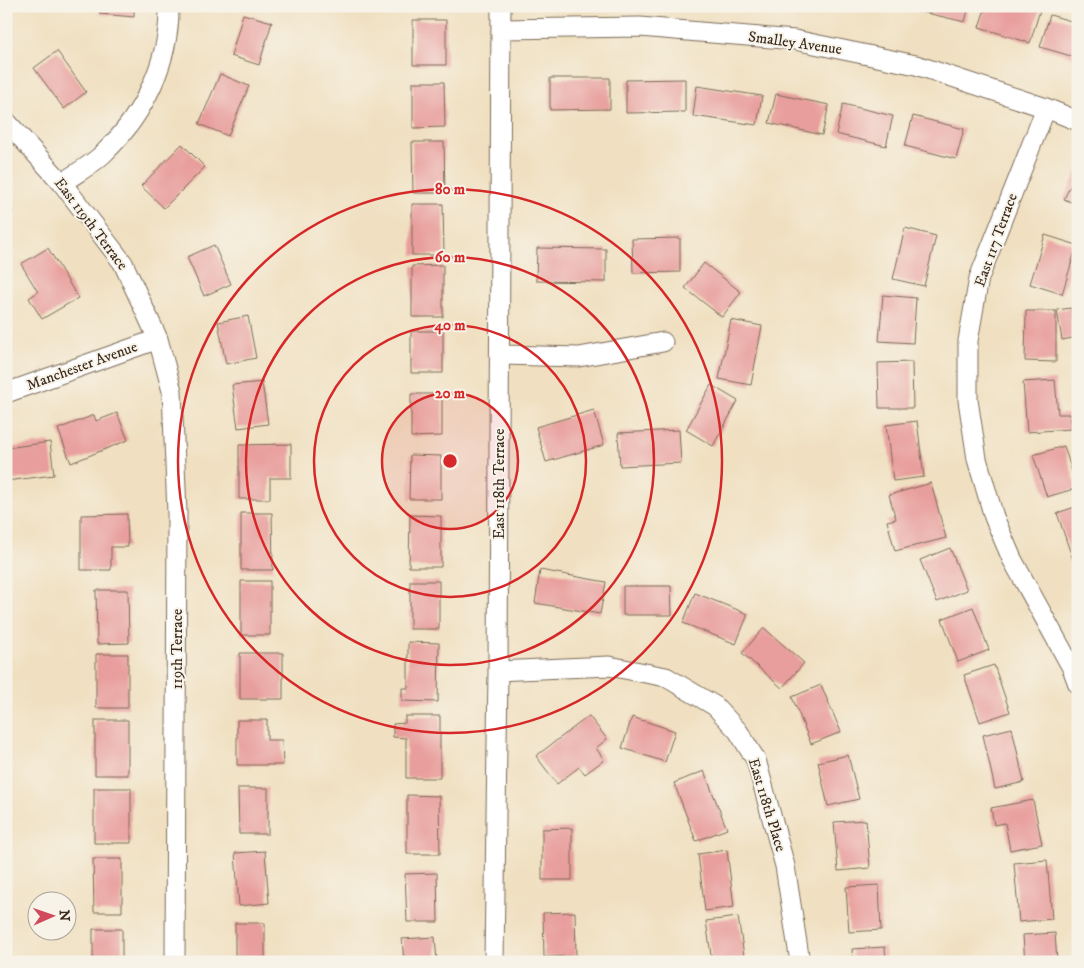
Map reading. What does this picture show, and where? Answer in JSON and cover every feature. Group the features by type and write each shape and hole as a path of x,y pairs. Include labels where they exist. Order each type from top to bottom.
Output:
{"street":[{"path":"62,183 105,152 134,120 154,83 167,42 169,6"},
{"name":"East 118th Terrace","path":"494,962 498,671 501,6"},
{"name":"Smalley Avenue","path":"501,29 640,27 795,40 916,64 1046,108 1078,122"},
{"name":"East 117 Terrace","path":"1046,108 979,278 968,341 968,400 977,459 994,518 1012,559 1072,668 1078,684"},
{"name":"East 119th Terrace","path":"6,121 62,183 123,263 158,339"},
{"name":"Manchester Avenue","path":"6,393 158,339"},
{"name":"119th Terrace","path":"158,339 172,391 177,514 175,962"},
{"path":"500,355 579,357 663,342"},
{"name":"East 118th Place","path":"498,671 610,666 666,677 715,706 738,731 756,760 785,866 800,962"}],"building":[{"path":"100,6 134,6 134,17 100,14"},
{"path":"920,6 969,6 965,22 918,11"},
{"path":"986,6 1027,6 1040,10 1030,43 979,27"},
{"path":"243,14 272,22 259,65 231,56"},
{"path":"1050,15 1078,23 1078,58 1040,47"},
{"path":"413,20 446,20 446,65 413,65"},
{"path":"57,51 86,92 64,109 34,68"},
{"path":"220,74 249,86 228,136 199,124"},
{"path":"550,78 610,78 610,109 550,110"},
{"path":"685,79 685,112 626,113 626,80"},
{"path":"413,82 444,82 445,127 413,128"},
{"path":"697,86 762,96 757,125 693,116"},
{"path":"776,94 829,105 822,135 769,123"},
{"path":"843,104 893,116 886,146 836,134"},
{"path":"913,116 964,129 956,159 905,146"},
{"path":"412,142 444,142 445,193 413,193"},
{"path":"182,144 205,167 164,208 141,186"},
{"path":"1078,170 1078,205 1064,199"},
{"path":"6,204 13,211 6,218"},
{"path":"412,204 443,204 444,255 412,255"},
{"path":"905,228 936,236 924,286 893,279"},
{"path":"1045,235 1077,245 1062,294 1030,284"},
{"path":"680,238 680,272 633,273 632,239"},
{"path":"214,245 231,284 204,296 187,257"},
{"path":"48,248 78,298 42,319 29,298 38,292 21,264"},
{"path":"537,248 606,249 606,282 536,281"},
{"path":"704,263 741,292 722,317 685,288"},
{"path":"443,265 443,317 412,317 412,266"},
{"path":"883,295 916,298 913,343 879,341"},
{"path":"1071,308 1073,320 1078,319 1078,337 1062,340 1057,310"},
{"path":"1026,311 1056,311 1056,362 1025,361"},
{"path":"248,316 256,358 226,364 218,322"},
{"path":"731,320 762,326 751,385 719,379"},
{"path":"411,331 443,331 443,373 411,373"},
{"path":"912,362 913,408 879,408 878,363"},
{"path":"1055,380 1058,414 1069,414 1071,429 1027,432 1023,382"},
{"path":"262,382 268,424 238,428 232,385"},
{"path":"711,385 738,401 713,446 686,430"},
{"path":"411,394 442,394 442,436 411,437"},
{"path":"594,410 604,445 546,462 536,427"},
{"path":"117,413 128,440 71,463 58,429 94,415 96,421"},
{"path":"917,421 924,477 893,481 886,425"},
{"path":"679,430 681,463 620,466 618,433"},
{"path":"50,442 54,475 6,481 6,448"},
{"path":"291,444 291,478 270,478 270,499 239,499 239,445"},
{"path":"1064,446 1077,488 1047,497 1033,455"},
{"path":"410,455 441,456 441,499 409,499"},
{"path":"931,483 946,538 895,551 887,521 896,519 889,495"},
{"path":"1078,506 1078,565 1075,566 1057,513"},
{"path":"241,513 272,513 273,570 241,570"},
{"path":"127,514 128,547 111,547 111,570 81,570 81,515"},
{"path":"410,515 441,516 441,567 409,567"},
{"path":"950,548 967,590 937,602 920,560"},
{"path":"540,570 606,582 600,614 535,603"},
{"path":"241,581 270,581 270,635 241,635"},
{"path":"410,581 439,581 439,629 410,629"},
{"path":"623,586 671,586 672,615 623,615"},
{"path":"96,590 128,590 129,643 97,644"},
{"path":"695,593 748,614 736,644 683,623"},
{"path":"973,607 989,650 958,662 942,619"},
{"path":"764,628 804,663 782,688 742,653"},
{"path":"408,642 439,643 438,702 402,701 402,688 408,688"},
{"path":"240,653 283,653 283,699 240,699"},
{"path":"96,654 128,654 128,708 96,708"},
{"path":"994,665 1010,712 980,722 964,675"},
{"path":"821,685 841,732 811,744 792,697"},
{"path":"405,716 440,716 440,778 406,778 406,738 393,737 393,724 405,723"},
{"path":"589,716 607,739 596,748 604,760 585,774 579,767 557,784 536,756"},
{"path":"632,717 675,731 665,762 622,748"},
{"path":"95,720 128,720 128,775 95,775"},
{"path":"237,720 267,720 267,740 282,740 283,765 237,765"},
{"path":"1012,728 1024,782 995,789 983,735"},
{"path":"848,755 859,799 828,806 818,762"},
{"path":"704,771 727,829 696,841 674,783"},
{"path":"94,788 131,788 131,843 94,843"},
{"path":"238,788 268,788 268,834 239,834"},
{"path":"407,795 439,796 440,854 407,854"},
{"path":"1033,800 1042,844 1010,850 1005,823 994,825 991,808"},
{"path":"866,820 870,868 838,871 834,822"},
{"path":"572,828 572,880 542,880 542,829"},
{"path":"727,850 734,907 705,911 698,854"},
{"path":"265,851 269,903 239,906 235,853"},
{"path":"93,859 122,859 122,912 94,912"},
{"path":"1047,860 1052,919 1019,922 1014,863"},
{"path":"437,873 438,922 407,922 405,874"},
{"path":"879,885 881,930 849,932 846,887"},
{"path":"575,912 576,956 544,957 543,913"},
{"path":"738,917 745,962 712,962 706,921"},
{"path":"235,923 265,923 265,962 235,962"},
{"path":"93,929 122,929 122,962 93,962"},
{"path":"1055,933 1057,962 1025,962 1023,935"},
{"path":"435,937 437,962 404,962 402,939"},
{"path":"885,947 886,962 853,962 852,949"}]}
